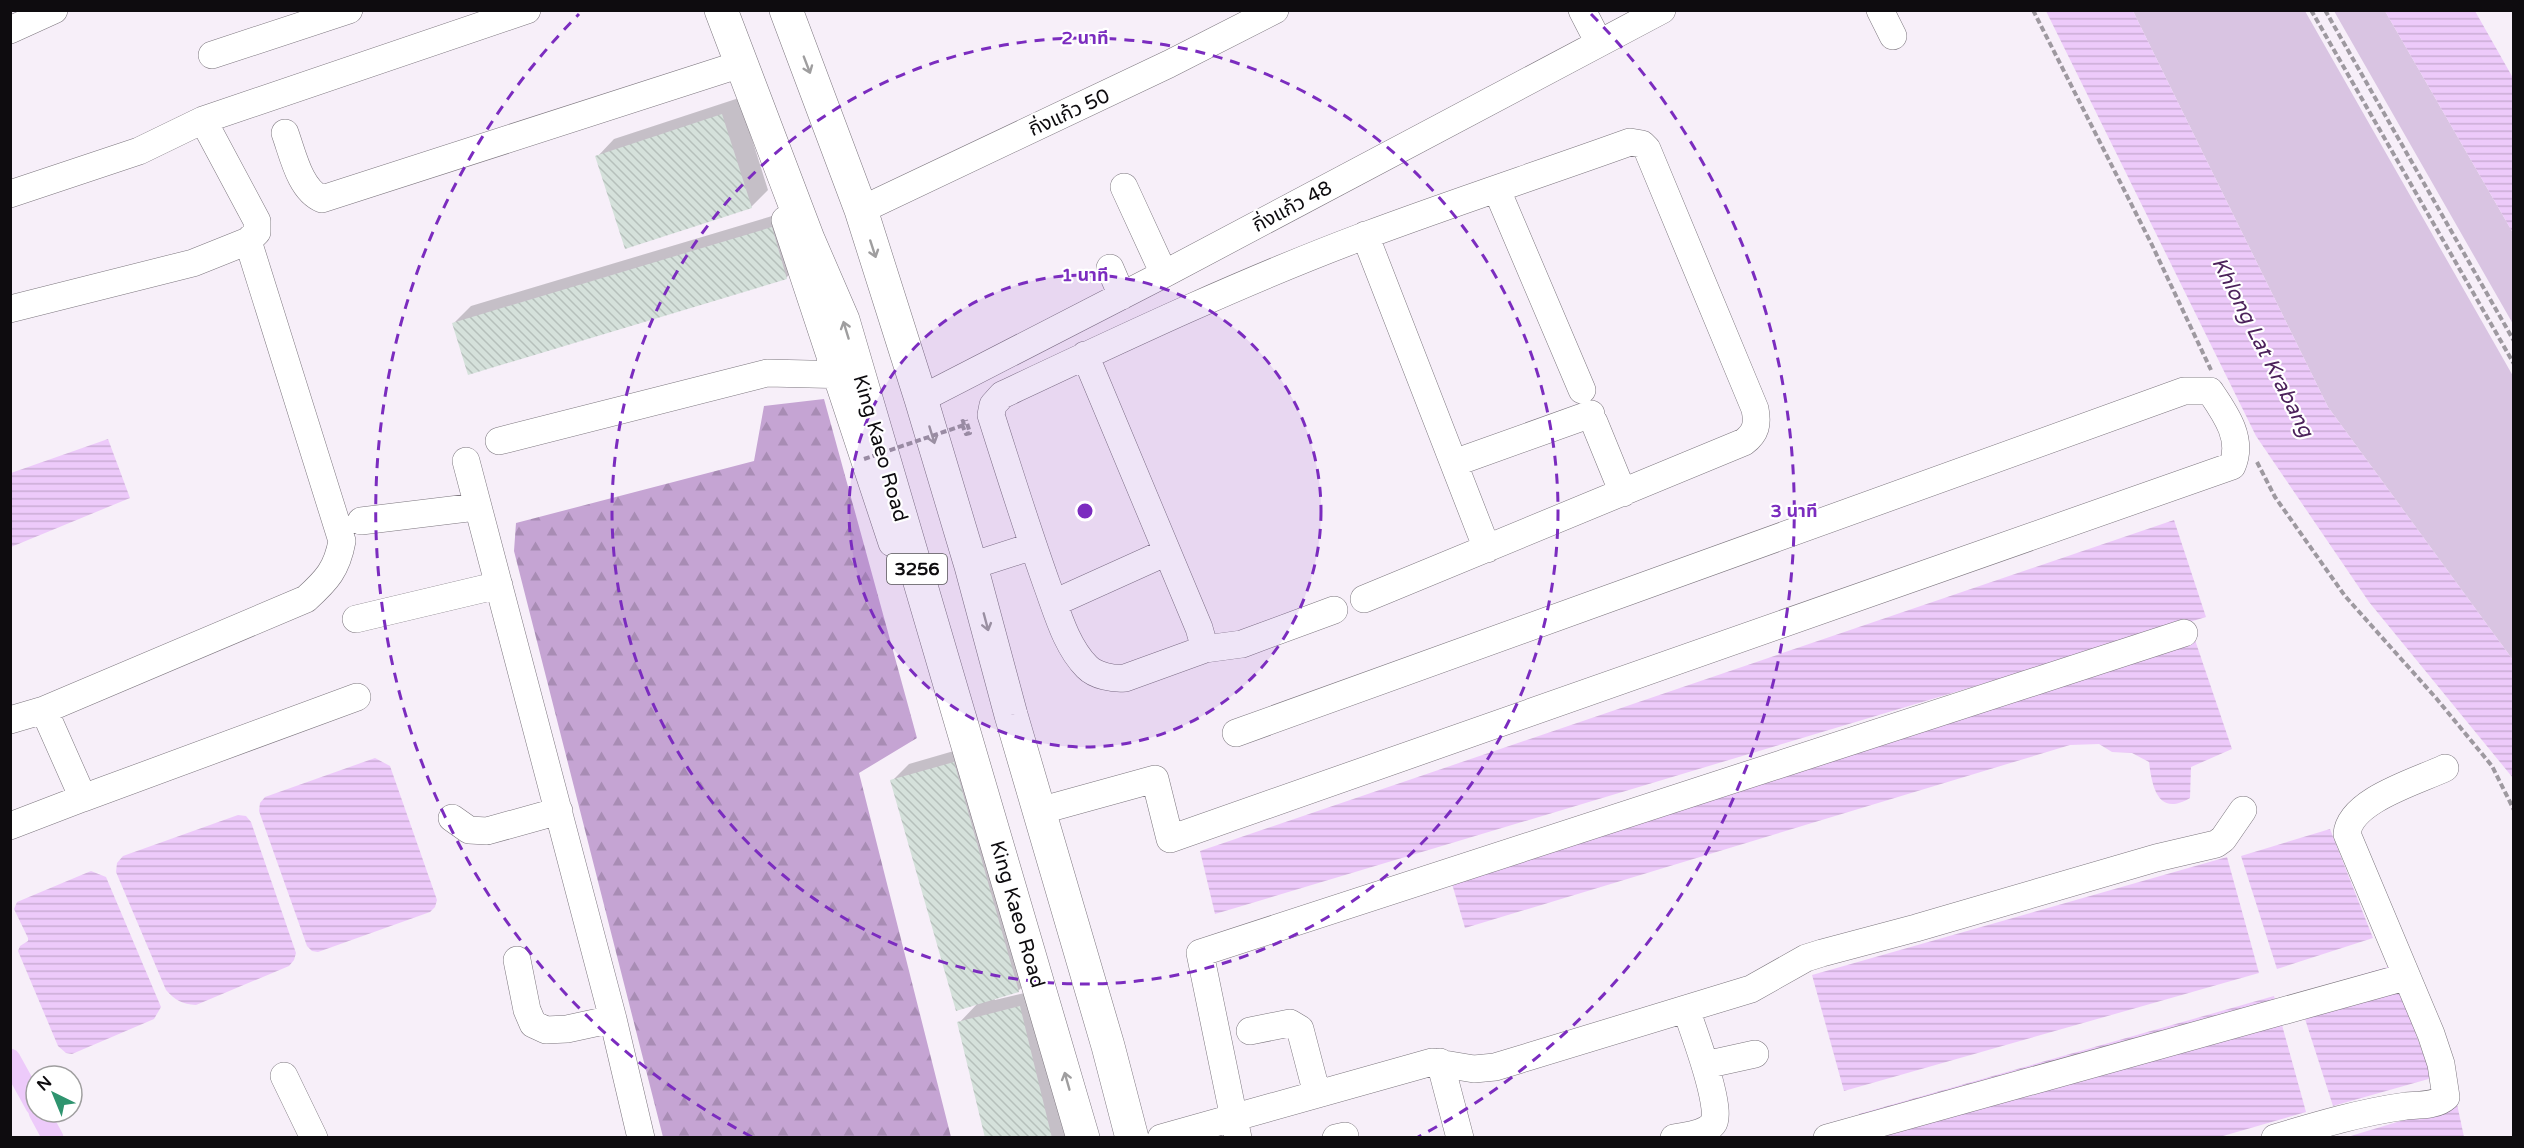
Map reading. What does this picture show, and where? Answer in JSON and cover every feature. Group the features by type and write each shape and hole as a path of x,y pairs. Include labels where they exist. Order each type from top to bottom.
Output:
{"main road":[{"name":"King Kaeo Road","path":"721,10 738,65 843,320 848,375 1050,1023 1083,1137"},
{"name":"3256","path":"786,10 861,210 921,399 971,566 1132,1137"}],"street":[{"path":"10,30 54,10"},
{"path":"212,55 349,10"},
{"path":"10,194 138,151 203,120 527,10"},
{"path":"285,133 305,184 312,195 322,199 738,65 716,10"},
{"name":"กิ่งแก้ว 50","path":"861,210 1169,64 1275,10"},
{"path":"1582,10 1599,43"},
{"name":"กิ่งแก้ว 48","path":"921,399 1164,274 1662,10"},
{"path":"1880,10 1893,36"},
{"path":"10,309 193,263 248,241 257,232 258,221 203,120"},
{"path":"1334,610 1242,644 1205,649 1125,678 1116,679 1091,671 1072,648 1033,546 991,415 993,405 1002,395 1085,355 1365,235 1630,142 1642,144 1647,149 1755,409 1757,427 1752,436 1744,442 1623,493 1364,599"},
{"path":"1124,187 1164,274"},
{"path":"1497,190 1623,493"},
{"path":"1365,235 1487,549"},
{"path":"10,720 44,710 306,599 322,584 338,561 342,541 248,241"},
{"path":"1110,268 1122,296"},
{"path":"1085,355 1199,628 1205,649"},
{"path":"499,441 767,373 848,375"},
{"path":"1039,811 1155,779 1170,839 2232,466 2237,454 2230,420 2210,391 2184,392 1236,733"},
{"path":"1454,463 1589,409"},
{"path":"466,461 476,507 499,585 613,1019 641,1137"},
{"path":"360,521 476,507"},
{"path":"971,566 1033,546"},
{"path":"1054,603 1167,552"},
{"path":"356,619 499,585"},
{"path":"1236,1128 1200,953 2184,633"},
{"path":"10,826 357,697"},
{"path":"44,710 83,798"},
{"path":"2275,1137 2330,1122 2433,1103 2446,1097 2445,1082 2434,1044 2347,834 2348,825 2355,814 2366,804 2445,768"},
{"path":"1161,1137 1236,1128 1317,1094 1440,1062 1463,1068 1495,1067 1757,986 1806,958 1821,953 1916,928 2156,858 2216,844 2223,839 2243,810"},
{"path":"452,818 469,830 487,831 559,811"},
{"path":"517,960 527,1010 533,1024 546,1030 567,1029 613,1019"},
{"path":"1827,1137 2405,976"},
{"path":"1674,1137 1702,1132 1715,1122 1716,1112 1705,1065 1686,1009"},
{"path":"1250,1031 1290,1023 1300,1029 1317,1094"},
{"path":"1705,1065 1755,1054"},
{"path":"1440,1062 1460,1137"},
{"path":"284,1076 314,1137"}],"path":[{"path":"2032,10 2152,245 2212,373"},
{"path":"2311,10 2514,364"},
{"path":"2325,10 2514,341"},
{"path":"864,459 965,423"},
{"path":"2254,456 2275,497 2345,596 2436,698 2492,766 2514,810"}],"shaded area":[{"path":"2133,11 2305,11 2513,376 2513,660 2328,407"},
{"path":"2334,11 2385,11 2513,233 2513,324"}],"green space":[{"path":"824,399 917,738 859,773 951,1137 663,1137 514,551 516,523 754,461 764,406"}],"water":[{"name":"Khlong Lat Krabang","path":"2046,11 2133,11 2328,407 2513,660 2513,778 2369,602 2256,436"},
{"path":"2385,11 2475,11 2513,78 2513,233"},
{"path":"108,439 130,498 11,547 11,473"},
{"path":"2174,520 2206,617 1215,914 1200,851"},
{"path":"2193,634 2232,749 2191,767 2190,798 2179,803 2164,802 2159,796 2152,781 2149,762 2132,753 2112,752 2099,744 2070,745 1465,928 1445,860"},
{"path":"375,758 390,766 437,900 435,907 430,912 318,952 312,951 307,946 259,811 260,803 265,797"},
{"path":"238,815 246,816 251,822 296,953 289,966 196,1005 187,1004 176,999 166,990 116,872 117,863 123,856"},
{"path":"2330,829 2373,938 2277,969 2241,856"},
{"path":"2227,857 2259,973 1844,1091 1812,975"},
{"path":"91,871 106,877 161,1007 154,1019 72,1054 66,1053 58,1046 18,951 20,946 28,941 28,938 14,909 17,902"},
{"path":"2391,966 2432,1078 2333,1106 2297,994"},
{"path":"2274,996 2306,1112 2216,1138 1865,1137 1859,1114"},
{"path":"2457,1104 2464,1137 2344,1138"}],"building":[{"path":"722,114 752,208 625,249 595,156"},
{"path":"772,227 787,279 468,375 452,323"},
{"path":"954,762 1019,992 956,1011 890,780"},
{"path":"1020,1006 1052,1138 985,1138 957,1022"}],"waterway":[{"path":"10,1059 24,1084"},
{"path":"45,1124 53,1138"}]}
